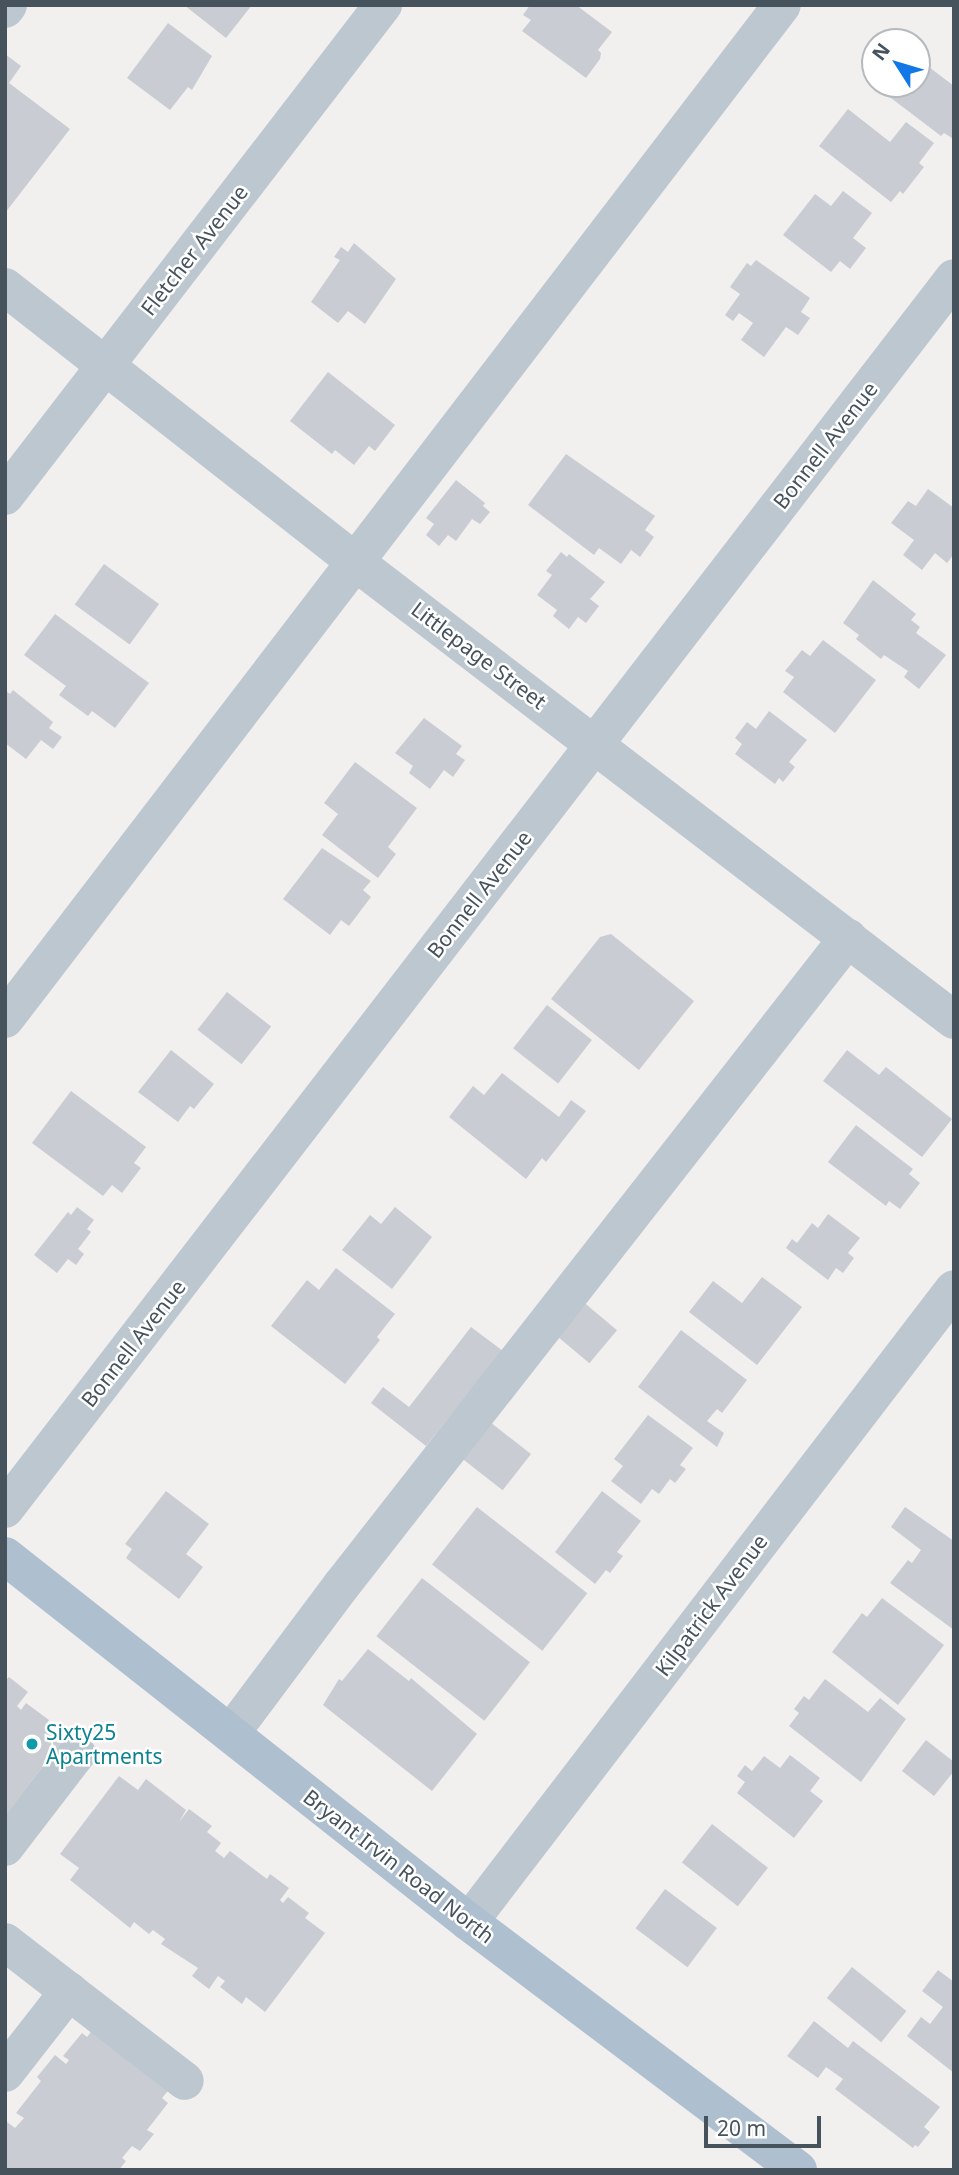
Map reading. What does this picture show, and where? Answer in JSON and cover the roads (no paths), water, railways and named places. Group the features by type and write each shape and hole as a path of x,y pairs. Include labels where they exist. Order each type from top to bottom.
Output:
{"main road":[{"name":"Bryant Irvin Road North","path":"5,1556 469,1922 798,2170"}],"street":[{"name":"Fletcher Avenue","path":"5,496 383,5"},
{"path":"5,1019 782,5"},
{"name":"Bonnell Avenue","path":"5,1509 954,278"},
{"name":"Littlepage Street","path":"5,288 354,561 954,1020"},
{"path":"231,1734 341,1586 848,938"},
{"name":"Kilpatrick Avenue","path":"469,1922 954,1289"},
{"path":"5,1847 78,1753"},
{"path":"5,1942 185,2081"},
{"path":"5,2073 69,1991"}],"place":[{"name":"Sixty25 Apartments","path":"32,1744"}]}
